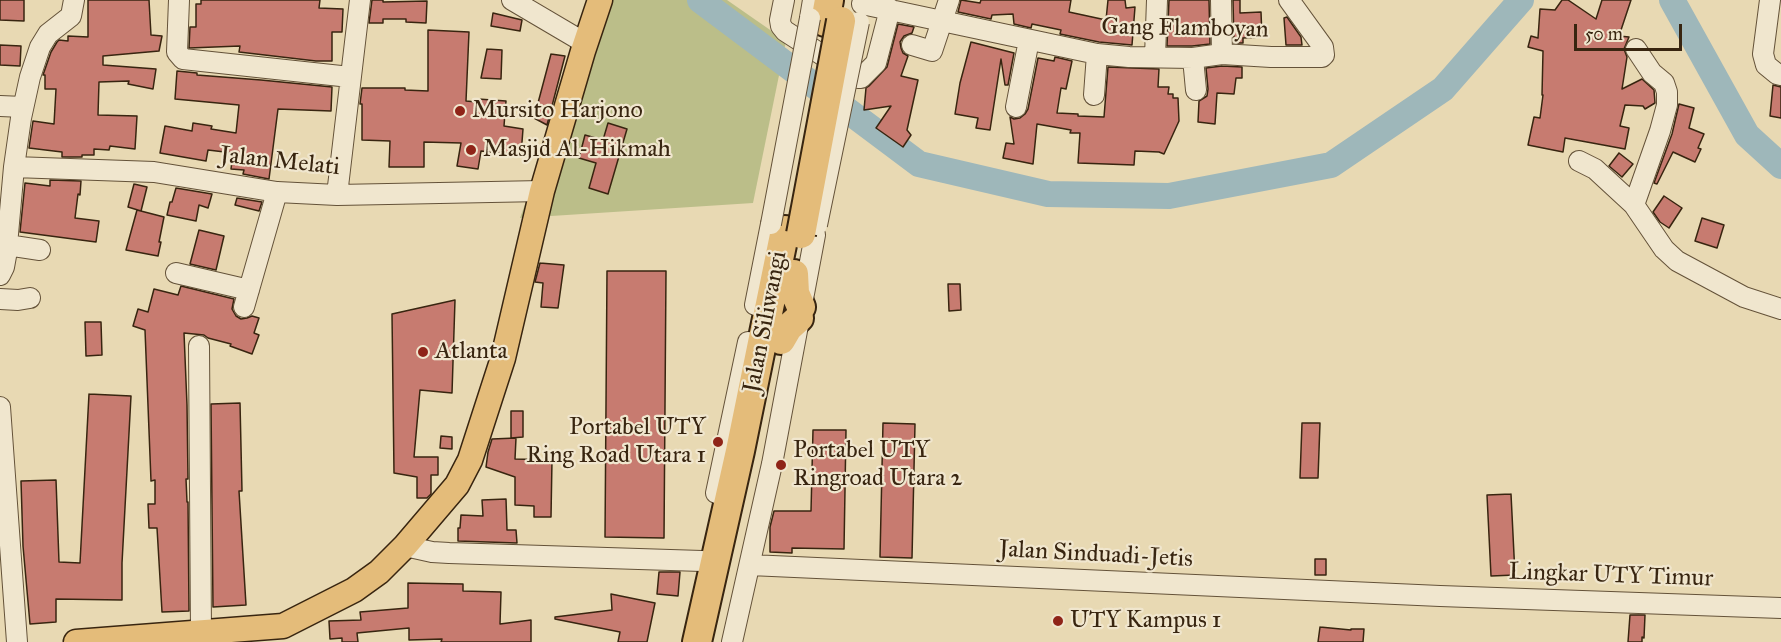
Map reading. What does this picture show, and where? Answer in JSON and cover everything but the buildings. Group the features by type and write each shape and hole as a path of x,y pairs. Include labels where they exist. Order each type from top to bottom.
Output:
{"highway":[{"name":"Jalan Siliwangi","path":"697,642 765,296 793,231 838,10"},
{"name":"Jalan Siliwangi","path":"716,642 794,274 793,231"},
{"path":"781,340 800,313 795,293 794,274"}],"main road":[{"path":"76,642 201,632 277,634 354,590 379,572 405,546 457,485 470,460 503,358 542,191 585,43 600,0"}],"street":[{"path":"0,275 4,267 23,106 40,47 48,34 71,15 74,0"},
{"path":"179,0 177,52 183,59 350,77"},
{"path":"337,195 360,0"},
{"path":"512,0 585,43"},
{"path":"784,0 780,20 785,31 858,78 861,78 876,63 890,9"},
{"path":"912,45 932,51 949,0"},
{"path":"1155,57 1157,0"},
{"path":"1221,0 1222,54"},
{"name":"Gang Flamboyan","path":"838,10 890,9 1097,54 1192,58 1222,54 1322,57 1323,48 1289,0"},
{"path":"1773,6 1763,54 1766,65 1781,75"},
{"path":"1016,107 1029,40"},
{"path":"1634,205 1667,105 1664,83 1652,73 1636,49"},
{"path":"1094,95 1097,54"},
{"path":"1192,58 1196,90"},
{"path":"0,106 23,106"},
{"path":"1579,161 1595,169 1634,205 1664,249 1677,261 1744,297 1781,309"},
{"name":"Jalan Melati","path":"14,167 153,172 277,192 337,195 542,191"},
{"path":"176,273 247,299 277,192"},
{"path":"732,642 772,464 800,313 793,231"},
{"path":"6,245 40,250"},
{"path":"684,642 765,296"},
{"path":"0,299 30,298"},
{"path":"199,346 201,632"},
{"path":"0,407 17,642"},
{"path":"405,546 432,552 483,555 702,561"},
{"name":"Jalan Sinduadi-Jetis","path":"750,565 1440,596"},
{"name":"Lingkar UTY Timur","path":"1440,596 1781,608"}],"green space":[{"path":"599,0 727,0 786,41 753,203 520,218"}],"waterway":[{"path":"700,0 919,164 1048,194 1169,196 1331,165 1443,89 1521,0"},
{"path":"1672,0 1747,135 1781,166"}],"place":[{"name":"Mursito Harjono","path":"460,111"},
{"name":"Masjid Al-Hikmah","path":"471,150"},
{"name":"Atlanta","path":"423,352"},
{"name":"Portabel UTY Ring Road Utara 1","path":"718,442"},
{"name":"Portabel UTY Ringroad Utara 2","path":"781,465"},
{"name":"UTY Kampus 1","path":"1058,621"}]}
